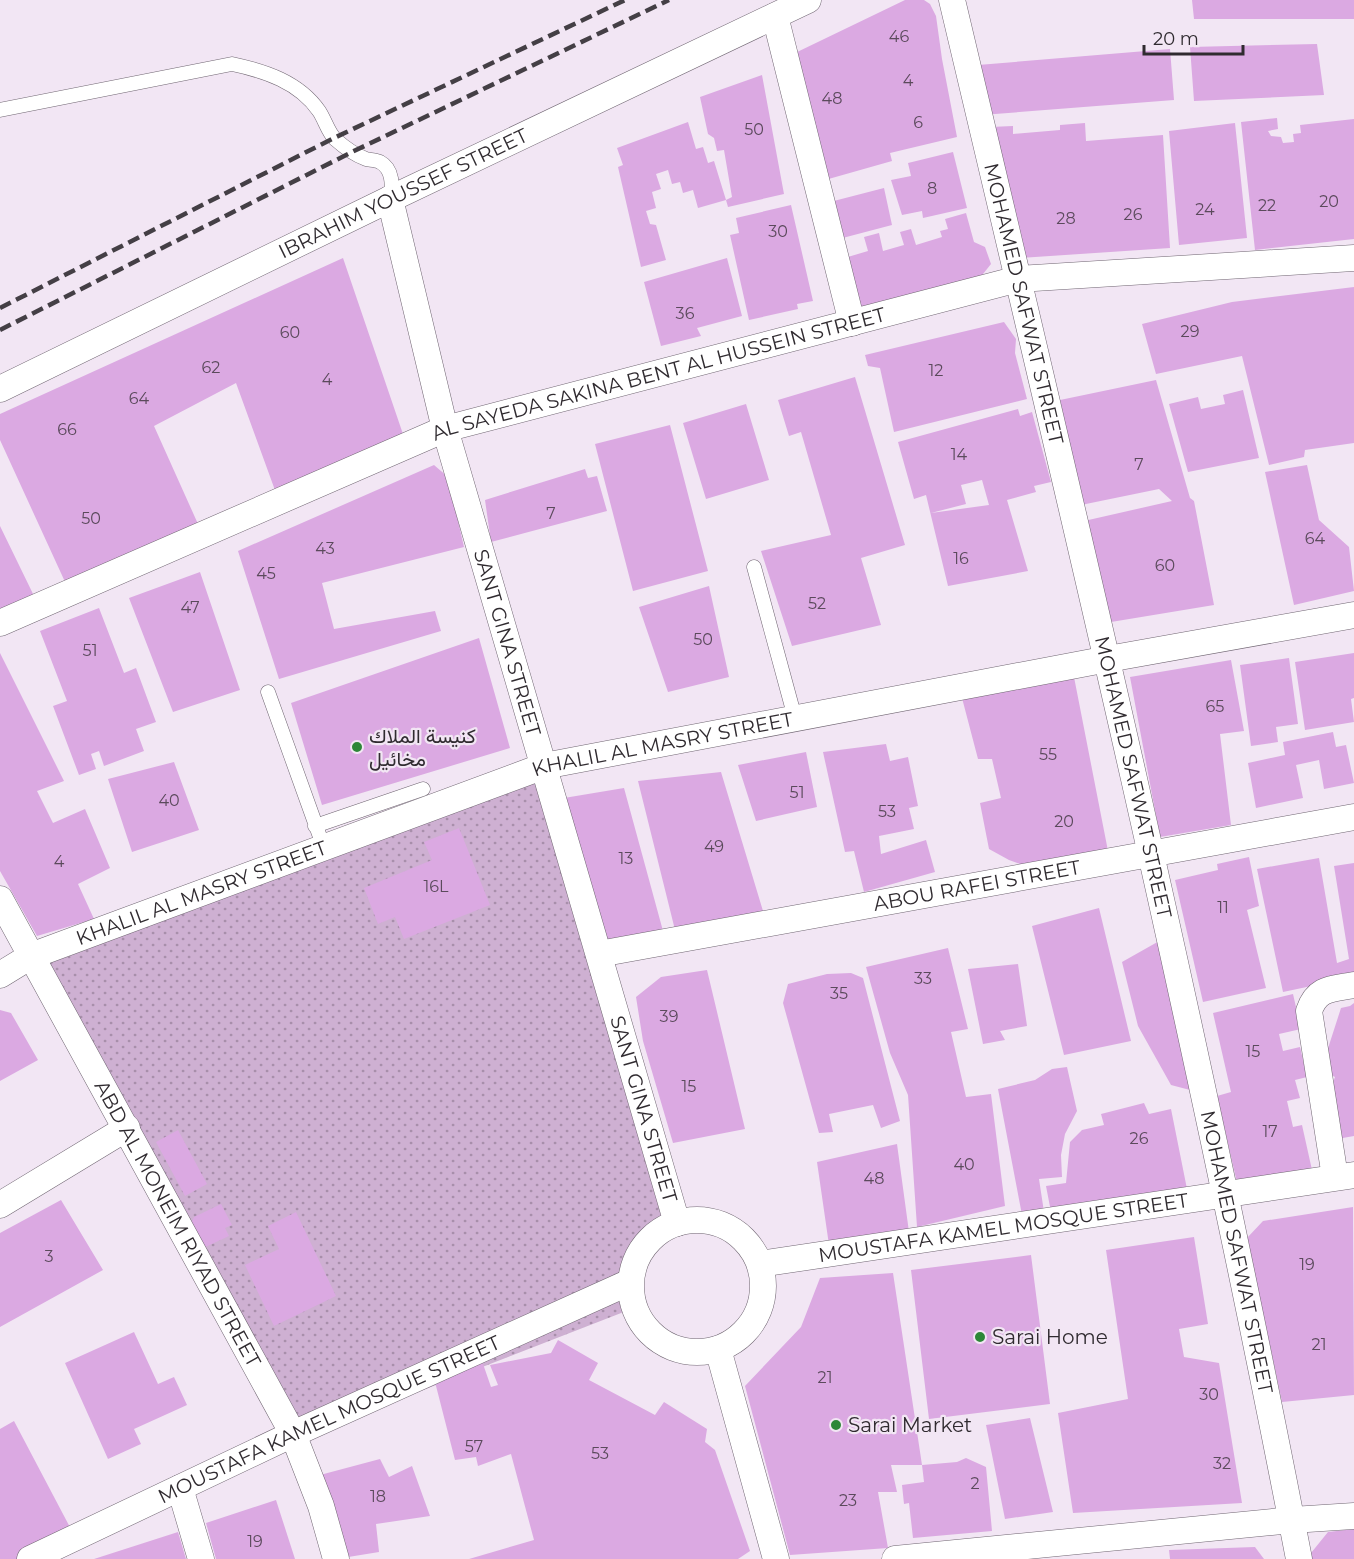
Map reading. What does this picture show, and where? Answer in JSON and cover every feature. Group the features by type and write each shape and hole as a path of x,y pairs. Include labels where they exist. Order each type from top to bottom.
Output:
{"street":[{"name":"IBRAHIM YOUSSEF STREET","path":"0,389 390,199 808,0"},
{"name":"MOHAMED SAFWAT STREET","path":"952,0 1108,658 1226,1194 1299,1559"},
{"path":"775,16 852,323"},
{"name":"SANT GINA STREET","path":"390,199 445,429 676,1223"},
{"name":"AL SAYEDA SAKINA BENT AL HUSSEIN STREET","path":"0,623 445,429 1018,279 1354,258"},
{"name":"KHALIL AL MASRY STREET","path":"0,975 31,956 320,837 544,766 1108,658 1354,615"},
{"name":"ABOU RAFEI STREET","path":"599,954 1354,817"},
{"name":"ABD AL MONEIM RIYAD STREET","path":"0,899 293,1434 321,1506 336,1559"},
{"path":"1345,1176 1308,1018 1316,997 1321,992 1354,986"},
{"path":"0,1205 127,1128"},
{"name":"MOUSTAFA KAMEL MOSQUE STREET","path":"760,1264 1345,1176"},
{"path":"693,1219 727,1226 741,1236 752,1249 760,1264 763,1294 760,1308 743,1333 718,1349 687,1352 672,1348 647,1330 632,1302 630,1282 632,1268 641,1251 652,1237 676,1223 693,1219"},
{"name":"MOUSTAFA KAMEL MOSQUE STREET","path":"30,1559 293,1434 630,1282"},
{"path":"718,1349 776,1559"},
{"path":"180,1488 201,1559"},
{"path":"895,1559 1292,1520 1354,1516"}],"lane":[{"path":"0,111 232,64 265,71 294,87 318,109 334,138 352,152 381,163 390,173 393,186 390,199"},
{"path":"754,567 795,718"},
{"path":"268,692 320,837 423,789"}],"shaded area":[{"path":"544,766 670,1224 648,1242 638,1256 632,1283 634,1308 292,1441 36,963 67,957"}],"building":[{"path":"905,0 924,0 930,4 936,16 957,137 890,153 892,161 825,180 793,54"},
{"path":"1192,0 1354,0 1354,19 1194,19"},
{"path":"1317,44 1324,95 1194,101 1190,47"},
{"path":"1170,49 1174,100 982,115 978,65"},
{"path":"762,75 784,194 728,207 726,200 732,197 724,150 717,151 714,138 708,134 700,97"},
{"path":"1277,118 1278,129 1268,131 1271,136 1281,137 1283,143 1294,142 1293,134 1301,133 1300,125 1354,119 1354,239 1255,250 1241,122"},
{"path":"688,122 696,149 703,147 708,163 714,161 726,200 698,208 693,190 683,193 680,182 672,184 668,170 656,174 661,189 652,192 656,208 646,211 650,224 656,225 666,260 641,267 618,167 623,165 617,148"},
{"path":"1085,123 1086,141 1163,135 1170,248 1020,258 990,127 1013,126 1013,134 1060,130 1060,125"},
{"path":"1235,123 1247,238 1179,245 1169,131"},
{"path":"953,152 967,208 923,218 922,211 902,215 891,180 911,176 908,163"},
{"path":"884,188 892,225 835,240 826,203"},
{"path":"791,205 813,301 797,304 798,309 749,320 730,235 739,233 736,218"},
{"path":"966,213 974,242 985,247 991,264 975,284 856,316 841,259 868,251 864,237 879,233 883,251 904,245 900,232 911,229 916,245 942,237 940,231 948,229 945,219"},
{"path":"343,258 405,440 276,493 236,383 154,426 198,524 66,584 0,440 0,414"},
{"path":"727,258 742,316 697,328 701,336 661,346 644,282"},
{"path":"1354,287 1354,443 1305,450 1304,457 1269,465 1242,356 1156,374 1142,324 1232,302"},
{"path":"1004,322 1016,339 1015,353 1027,399 894,432 880,368 868,366 865,355"},
{"path":"855,377 905,545 861,558 881,625 792,646 761,551 831,535 801,432 789,436 778,400"},
{"path":"1156,380 1190,498 1194,501 1214,605 1105,623 1084,521 1172,501 1159,489 1081,505 1060,400"},
{"path":"1243,390 1259,458 1188,472 1169,404 1198,397 1201,409 1225,404 1223,395"},
{"path":"746,404 769,480 706,499 683,423"},
{"path":"1018,409 1020,416 1032,412 1051,482 1034,486 1036,492 1007,500 1028,571 948,586 926,495 914,499 898,442","holes":["982,480 989,505 931,513 966,504 961,485"]},
{"path":"670,425 708,571 633,591 595,444"},
{"path":"434,465 448,477 464,547 322,583 334,629 435,611 441,631 279,679 238,551"},
{"path":"1307,465 1319,520 1349,547 1354,591 1294,605 1265,472"},
{"path":"585,469 588,478 597,476 607,511 491,542 485,500"},
{"path":"0,526 35,598 0,612"},
{"path":"200,572 240,690 173,712 129,598"},
{"path":"709,586 729,677 668,692 639,607"},
{"path":"99,608 124,673 136,668 156,722 136,729 144,751 104,766 99,751 91,754 96,769 79,775 53,706 67,701 40,631"},
{"path":"479,638 510,748 322,805 291,703"},
{"path":"0,653 64,781 37,791 53,823 85,809 110,868 78,884 94,919 37,936 0,871"},
{"path":"1354,653 1354,698 1351,699 1354,722 1305,730 1295,662"},
{"path":"1289,658 1298,724 1276,727 1278,742 1251,746 1240,665"},
{"path":"1231,660 1244,731 1220,734 1231,825 1160,837 1130,677"},
{"path":"1074,677 1108,851 1031,868 989,849 980,803 1001,798 992,759 978,759 962,698"},
{"path":"1333,732 1336,747 1346,745 1354,783 1324,789 1319,760 1296,765 1303,798 1256,808 1248,763 1285,755 1283,742"},
{"path":"886,744 890,761 908,757 918,806 909,808 914,829 879,836 881,854 926,840 935,872 864,892 854,851 845,852 823,752"},
{"path":"806,752 817,807 756,821 738,765"},
{"path":"174,762 199,830 132,852 108,779"},
{"path":"721,772 763,911 676,934 638,781"},
{"path":"624,788 663,931 600,950 558,799"},
{"path":"459,828 490,905 404,939 395,917 378,924 364,888 432,860 424,842"},
{"path":"1249,857 1259,906 1247,910 1266,988 1203,1002 1175,880 1218,870 1217,864"},
{"path":"1319,858 1337,963 1349,959 1334,866 1354,863 1354,977 1283,992 1257,869"},
{"path":"1099,908 1131,1041 1064,1055 1032,926"},
{"path":"1161,940 1190,1090 1171,1085 1138,1026 1122,962"},
{"path":"948,948 968,1029 951,1032 966,1097 991,1094 1005,1206 917,1227 908,1095 890,1053 866,967"},
{"path":"1018,964 1027,1026 1000,1031 1005,1040 983,1044 968,969"},
{"path":"707,970 745,1129 673,1143 643,1041 636,997 661,977"},
{"path":"851,973 863,978 900,1121 881,1128 873,1105 829,1114 833,1132 819,1133 783,1003 788,984 827,974"},
{"path":"1293,994 1301,1029 1279,1034 1283,1051 1300,1047 1307,1077 1295,1080 1300,1098 1287,1101 1293,1127 1302,1125 1312,1170 1238,1187 1217,1096 1231,1092 1213,1013"},
{"path":"1354,1003 1354,1136 1337,1139 1330,1091 1335,1077 1321,1070 1341,1008"},
{"path":"0,1010 11,1013 38,1060 0,1081"},
{"path":"1067,1067 1077,1111 1065,1134 1061,1155 1062,1177 1039,1179 1044,1212 1022,1215 998,1089 1035,1080 1052,1069"},
{"path":"1144,1103 1149,1114 1171,1109 1188,1194 1051,1212 1046,1186 1066,1183 1070,1142 1082,1130 1104,1125 1101,1114"},
{"path":"178,1130 207,1184 185,1196 156,1142"},
{"path":"897,1144 909,1232 829,1245 817,1162"},
{"path":"61,1200 103,1270 0,1327 0,1233"},
{"path":"221,1204 232,1225 225,1228 229,1236 199,1250 189,1229 194,1217"},
{"path":"1353,1207 1354,1395 1282,1402 1247,1238 1263,1221"},
{"path":"296,1212 336,1296 274,1326 245,1265 279,1249 268,1226"},
{"path":"1194,1237 1208,1324 1179,1329 1184,1357 1219,1363 1242,1503 1073,1513 1058,1413 1128,1399 1106,1250"},
{"name":"Sarai Home","path":"1031,1255 1050,1404 929,1419 911,1270"},
{"name":"Sarai Market","path":"893,1273 922,1465 891,1465 897,1492 878,1492 888,1548 790,1555 745,1386 801,1327 820,1278"},
{"path":"134,1332 158,1384 174,1377 187,1405 134,1429 141,1444 108,1459 65,1363"},
{"path":"558,1340 598,1363 589,1380 655,1415 664,1402 707,1429 705,1442 715,1450 750,1551 738,1559 469,1559 534,1540 511,1454 478,1466 476,1457 455,1460 435,1382 482,1361 491,1387 498,1385 490,1365 551,1353"},
{"path":"1030,1418 1053,1512 1005,1519 986,1425"},
{"path":"14,1421 73,1533 24,1559 0,1559 0,1429"},
{"path":"966,1458 986,1467 992,1531 913,1538 909,1503 904,1504 902,1485 924,1482 922,1465 957,1462"},
{"path":"380,1459 389,1477 412,1466 430,1516 376,1524 379,1552 336,1559 320,1475"},
{"path":"276,1500 295,1559 216,1559 206,1523"},
{"path":"1354,1529 1354,1559 1311,1559 1311,1553 1328,1532"},
{"path":"178,1532 186,1559 94,1559"},
{"path":"1255,1547 1264,1559 1170,1559 1169,1550"}],"railway":[{"path":"0,308 334,138 625,0"},
{"path":"0,330 352,152 669,0"}],"place":[{"name":"كنيسة الملاك مخائيل","path":"357,747"},
{"name":"Sarai Home","path":"980,1337"},
{"name":"Sarai Market","path":"836,1425"}]}
